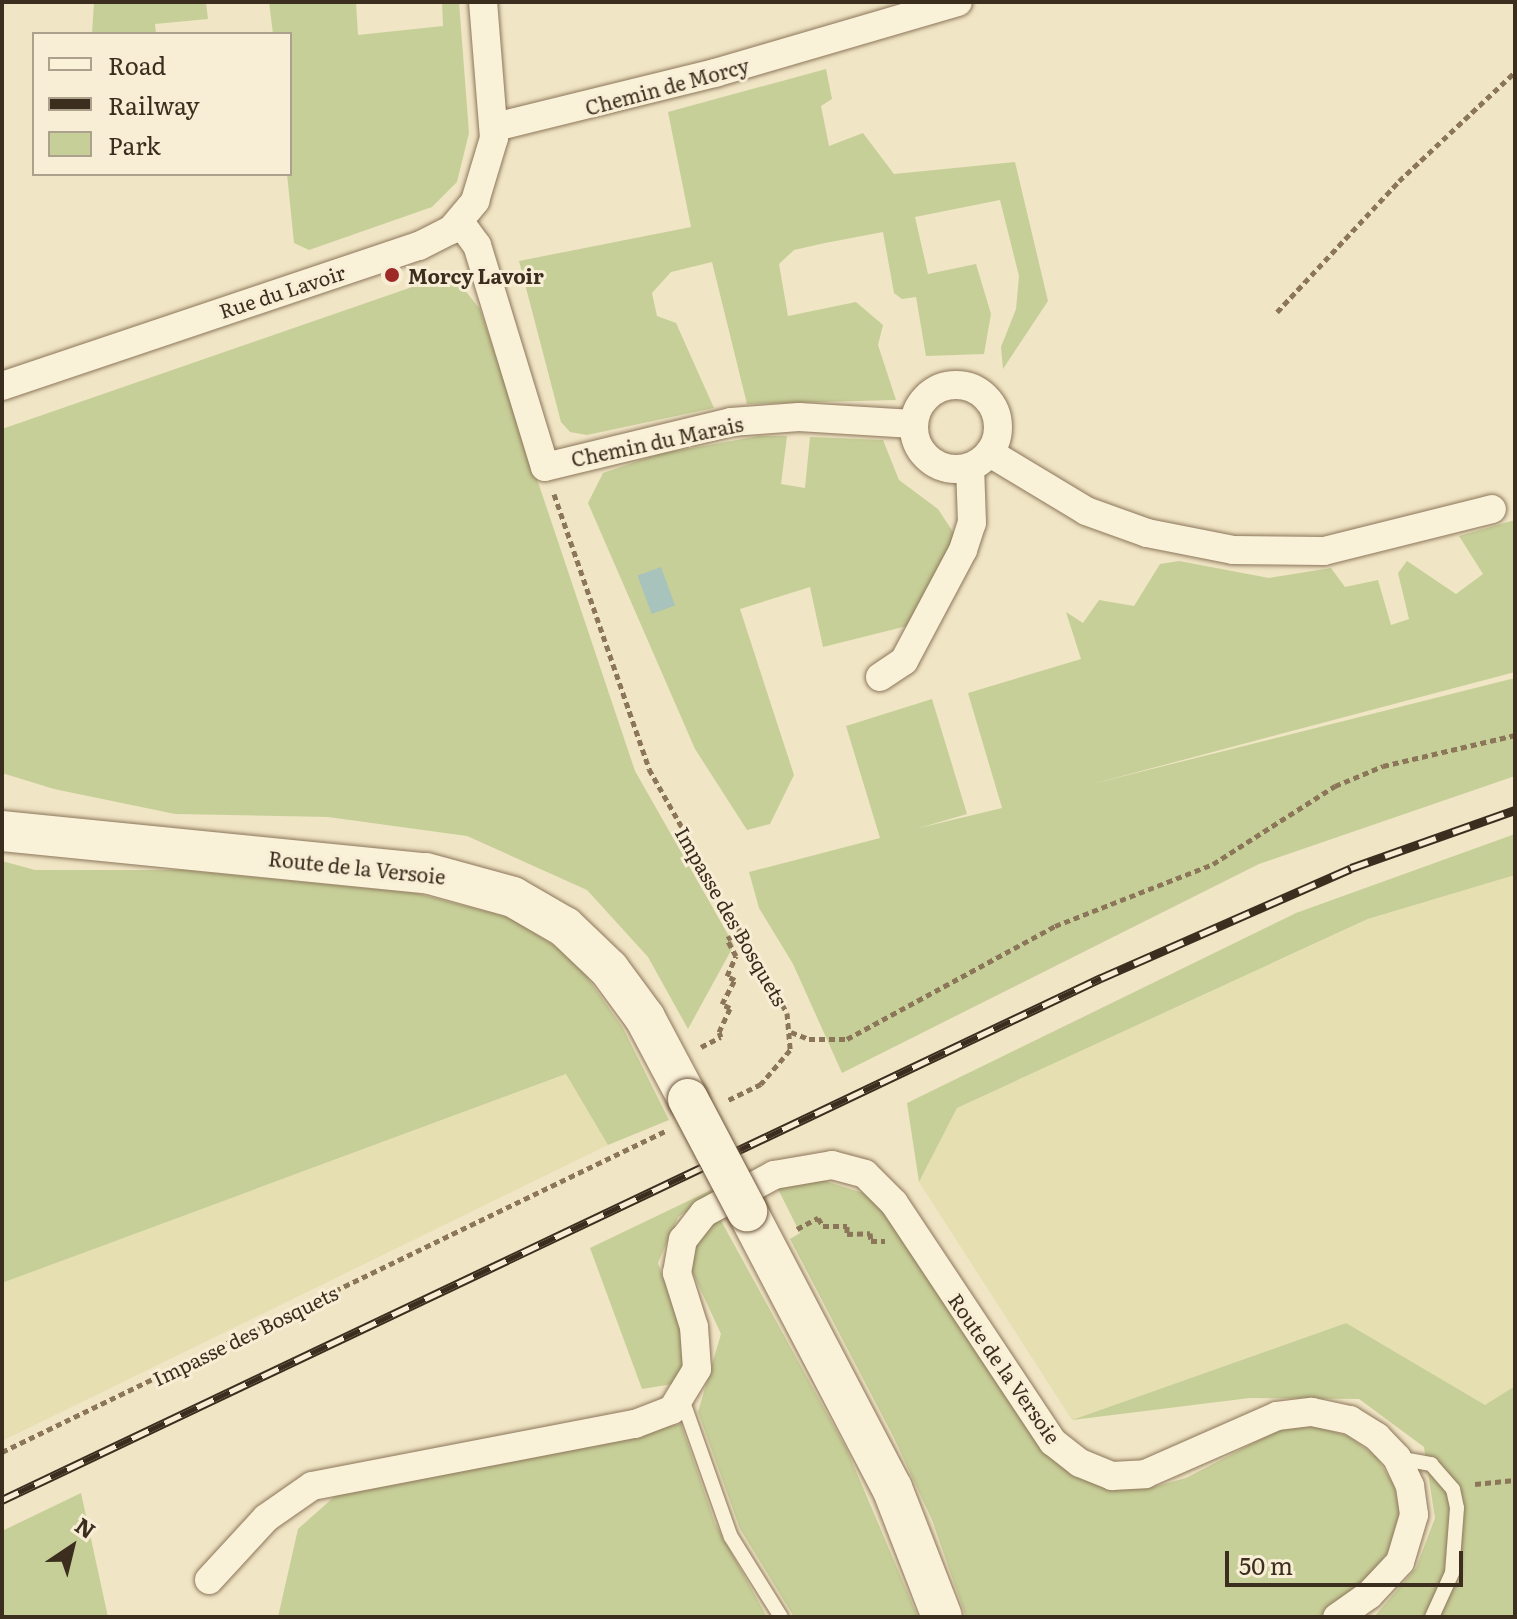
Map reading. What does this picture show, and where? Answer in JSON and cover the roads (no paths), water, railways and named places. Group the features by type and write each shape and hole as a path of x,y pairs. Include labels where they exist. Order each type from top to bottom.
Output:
{"main road":[{"name":"Route de la Versoie","path":"2,805 106,842"},
{"name":"Route de la Versoie","path":"2,831 426,873 513,897 565,927 609,969 645,1018 892,1488 942,1617"}],"street":[{"path":"483,2 495,127"},
{"name":"Chemin de Morcy","path":"495,127 715,73 958,2"},
{"name":"Rue du Lavoir","path":"2,386 419,246 460,222 481,190 495,127"},
{"name":"Chemin du Marais","path":"460,222 477,245 545,467 731,422 799,417 913,424"},
{"path":"880,677 904,661 963,550 972,523 980,460 996,439 995,410 974,388 951,385 930,393 913,424 915,438 930,461 956,469 980,460 1086,511 1147,533 1233,550 1324,551 1492,509"},
{"name":"Route de la Versoie","path":"682,1399 697,1369 698,1347 677,1273 683,1240 704,1213 774,1175 832,1165 865,1174 894,1203 1053,1442 1080,1463 1112,1476 1145,1474 1277,1416 1312,1412 1350,1420 1397,1458"},
{"path":"209,1580 266,1518 312,1486 635,1424 658,1417 682,1399"},
{"path":"1337,1617 1369,1595 1400,1562 1414,1515 1397,1458"}],"lane":[{"path":"682,1399 731,1537 781,1617"},
{"path":"1397,1458 1431,1464 1444,1475 1457,1508 1457,1547 1432,1617"}],"water":[{"path":"661,567 675,606 652,614 638,576"}],"railway":[{"path":"2,1500 1101,978 1351,868 1515,810"}],"place":[{"name":"Morcy Lavoir","path":"392,275"}]}
